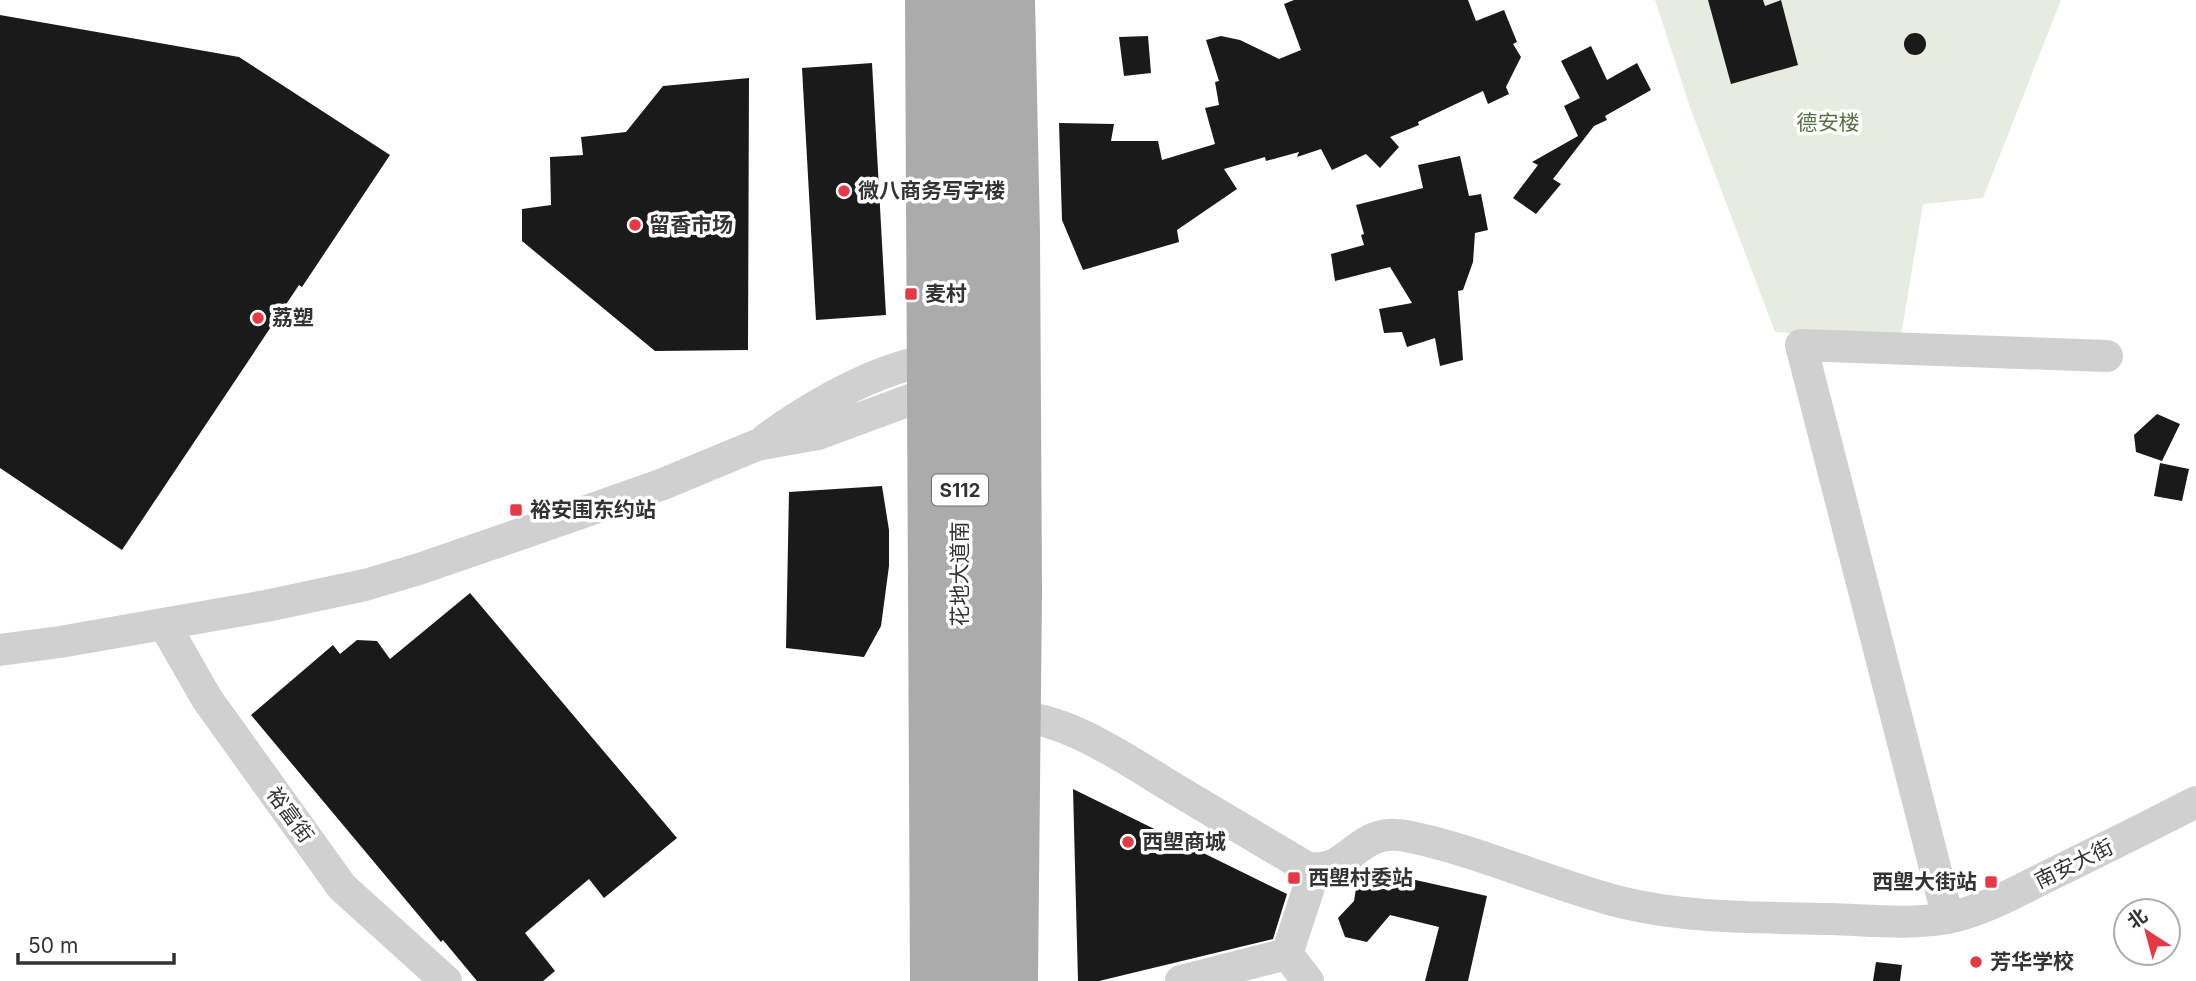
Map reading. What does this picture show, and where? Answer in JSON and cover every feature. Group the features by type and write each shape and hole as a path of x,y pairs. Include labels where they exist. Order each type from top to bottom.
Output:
{"main road":[{"name":"花地大道南","path":"924,0 928,716 940,975"},
{"name":"花地大道南","path":"940,975 961,248 953,0"},
{"name":"花地大道南","path":"989,0 996,247 997,981"},
{"path":"1016,0 1021,358 1022,715 1019,981"}],"street":[{"path":"1948,918 1801,345 2107,356"},
{"path":"0,650 314,597 419,569 663,484 757,445 816,405 841,393 1021,358"},
{"name":"裕富街","path":"164,624 207,699 342,887 446,981"},
{"path":"928,716 1022,715 1052,722 1093,742 1306,867 1315,869 1287,954"},
{"name":"南安大街","path":"1315,869 1336,865 1369,840 1390,834 1449,846 1623,902 1657,910 1700,915 1895,921 1948,918 2013,893 2196,802"},
{"path":"1181,981 1287,954"},
{"path":"1287,954 1308,981"}],"green space":[{"name":"德安楼","path":"1655,0 2061,0 1983,198 1923,204 1900,341 1775,332 1691,110"}],"building":[{"path":"1294,0 1468,0 1476,21 1504,10 1517,42 1513,44 1521,57 1506,87 1509,94 1488,104 1483,91 1418,122 1419,125 1390,137 1399,147 1380,168 1366,154 1332,170 1321,149 1297,157 1299,152 1266,161 1265,157 1224,169 1237,189 1177,230 1179,242 1083,270 1062,220 1059,123 1114,124 1111,141 1158,141 1162,160 1215,144 1205,108 1219,105 1215,82 1219,81 1206,40 1221,36 1240,40 1279,59 1301,50 1284,4"},
{"path":"1708,0 1763,0 1765,6 1781,0 1798,65 1731,84"},
{"path":"0,15 239,57 390,155 302,287 299,285 122,550 0,468"},
{"path":"1915,33 1923,36 1926,44 1923,52 1915,55 1907,52 1904,44 1907,36"},
{"path":"1148,36 1151,73 1124,76 1119,37"},
{"path":"1591,46 1607,80 1637,63 1651,90 1605,116 1607,120 1594,126 1553,179 1561,184 1536,214 1513,198 1538,165 1532,162 1578,136 1564,106 1580,98 1561,61"},
{"name":"微八商务写字楼","path":"872,63 886,315 816,320 802,68"},
{"name":"留香市场","path":"749,78 748,350 655,351 522,241 522,209 551,205 550,157 583,155 581,137 626,132 663,86"},
{"path":"1460,156 1469,196 1481,194 1488,230 1475,233 1473,262 1463,290 1458,291 1463,360 1440,366 1435,338 1407,347 1402,332 1384,333 1379,309 1412,303 1390,267 1335,281 1331,254 1364,245 1361,235 1364,234 1356,205 1423,188 1418,165"},
{"path":"2157,414 2180,424 2162,461 2136,452 2134,435"},
{"path":"2160,463 2189,469 2182,501 2154,496"},
{"path":"882,486 889,530 889,566 881,626 864,657 786,648 789,492"},
{"path":"470,593 677,838 604,898 589,879 525,933 555,971 543,981 477,981 443,940 441,942 251,715 333,645 340,654 357,640 377,641 390,659"},
{"name":"西塱商城","path":"1073,789 1287,894 1273,939 1099,981 1078,981"},
{"path":"1362,868 1487,896 1468,981 1425,981 1439,927 1390,915 1367,942 1345,937 1338,918 1354,901 1359,870"},
{"path":"1876,962 1902,965 1900,981 1873,981"}],"place":[{"name":"微八商务写字楼","path":"844,191"},
{"name":"留香市场","path":"635,225"},
{"name":"麦村","path":"911,294"},
{"name":"荔塑","path":"258,318"},
{"name":"裕安围东约站","path":"516,510"},
{"name":"西塱商城","path":"1128,842"},
{"name":"西塱村委站","path":"1294,878"},
{"name":"西塱大街站","path":"1991,882"},
{"name":"芳华学校","path":"1976,962"}]}
